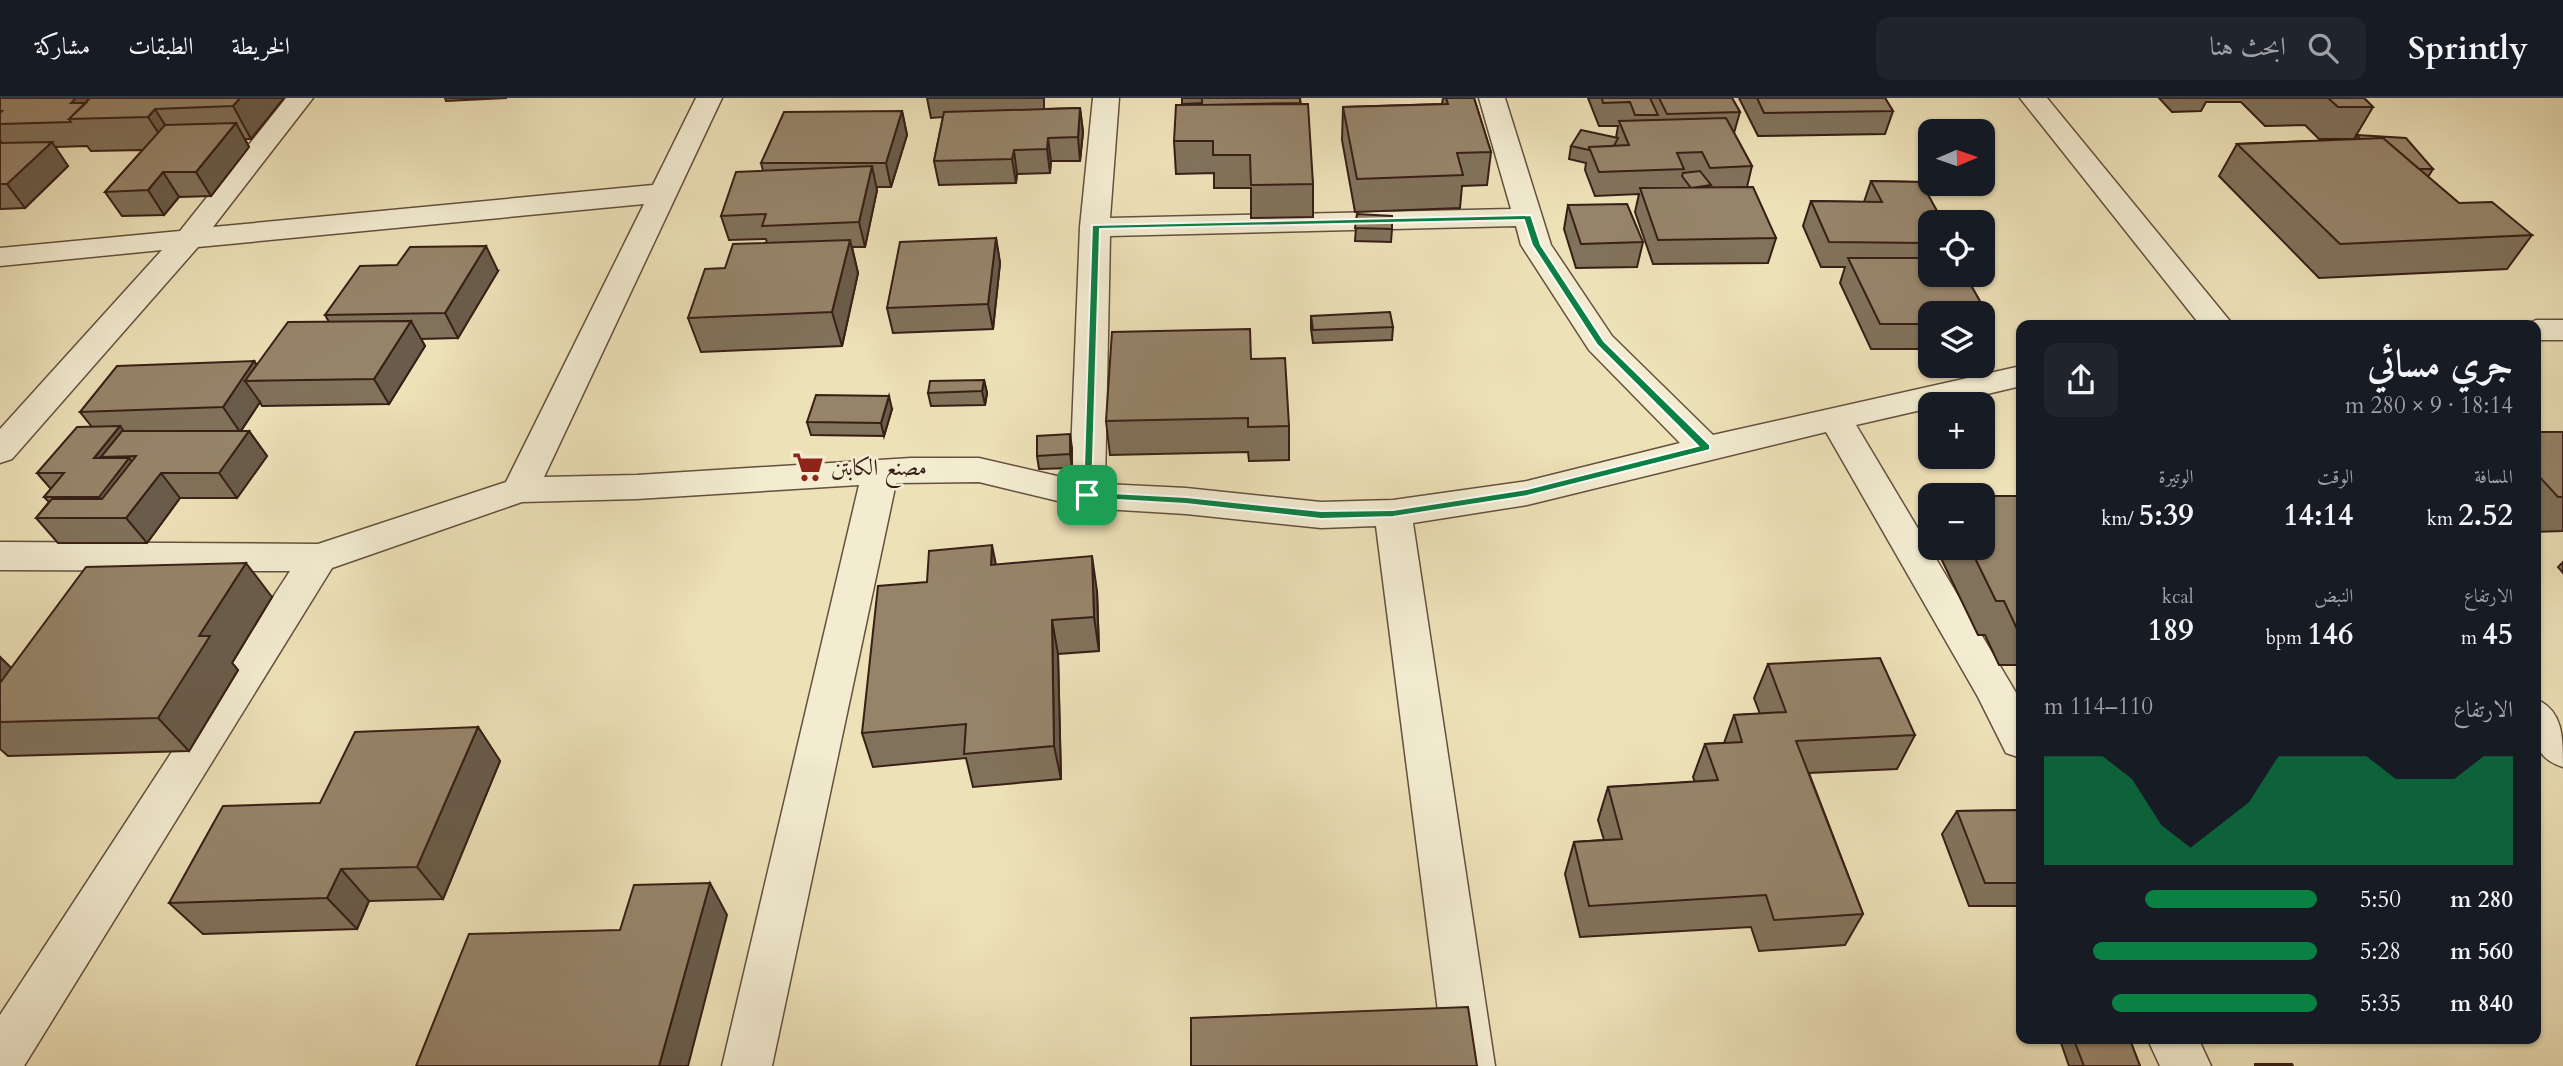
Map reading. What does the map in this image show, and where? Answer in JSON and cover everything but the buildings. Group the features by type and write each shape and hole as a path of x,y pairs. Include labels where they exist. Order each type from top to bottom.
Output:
{"street":[{"path":"0,451 187,241 300,98"},
{"path":"520,490 709,98"},
{"path":"1087,495 1096,227 1106,98"},
{"path":"1492,98 1536,245 1600,343 1706,448"},
{"path":"2033,98 2213,320"},
{"path":"0,257 663,193"},
{"path":"1096,227 1528,217"},
{"path":"2541,330 2563,330"},
{"path":"0,556 319,558 520,490 637,487 880,472 979,470 1087,495 1186,500 1321,515 1393,513 1527,493 1706,448 2016,377"},
{"path":"1835,418 1995,690 2016,731"},
{"path":"747,1066 880,472"},
{"path":"1393,513 1470,1066"},
{"path":"0,1059 319,558"},
{"path":"2541,722 2563,750"},
{"path":"2175,1044 2186,1066"}],"place":[{"name":"مصنع الكابتن","path":"808,467"}],"route":[{"path":"1528,217 1536,245 1600,343 1706,448 1527,493 1393,513 1321,515 1186,500 1087,495 1096,227 1528,217"}]}
